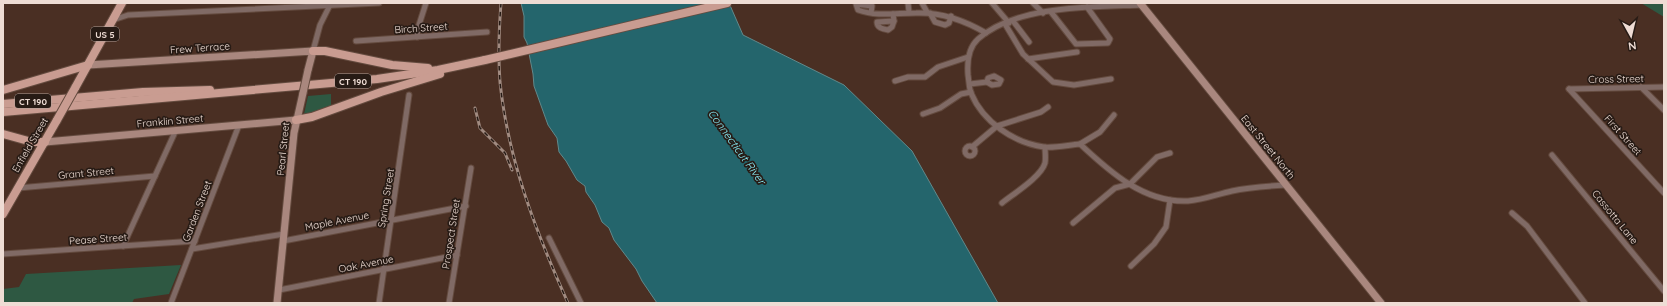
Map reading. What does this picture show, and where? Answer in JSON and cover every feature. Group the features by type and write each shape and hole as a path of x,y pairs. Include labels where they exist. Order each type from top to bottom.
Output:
{"main road":[{"name":"Enfield Street","path":"3,214 6,204 18,188 45,142 122,3"},
{"name":"CT 190","path":"3,112 373,79 483,61 727,3"},
{"name":"East Street North","path":"1141,4 1381,303"},
{"path":"313,51 324,51 404,67 452,67"},
{"name":"Frew Terrace","path":"88,65 313,51"},
{"name":"Pearl Street","path":"277,303 296,120 313,51"},
{"path":"296,120 312,117 381,92 483,61"},
{"path":"3,90 88,65"},
{"name":"CT 190","path":"3,104 158,91 252,90"},
{"name":"Franklin Street","path":"45,142 296,120"},
{"path":"3,134 32,142 45,142"}],"street":[{"path":"114,17 330,4 379,3"},
{"path":"417,37 418,28 426,3"},
{"path":"908,3 909,12"},
{"path":"922,3 935,22 945,25 949,22 951,16"},
{"path":"992,3 1009,23 1029,42"},
{"path":"1033,3 1043,13"},
{"path":"1074,3 1078,8"},
{"name":"Pearl Street","path":"313,51 320,25 330,4"},
{"path":"1114,115 1110,122 1092,138 1080,144 1045,147 1017,138 997,126 984,114 971,92 967,67 968,57 974,42 986,33 1009,23 1043,13 1078,8 1141,4"},
{"path":"1051,12 1076,44 1108,43 1110,39 1087,8"},
{"path":"871,13 894,14 909,12 951,16 963,20 986,33"},
{"path":"894,14 895,21"},
{"path":"1009,23 1023,54 1053,82 1070,85 1110,79"},
{"name":"Birch Street","path":"356,41 487,32"},
{"path":"1028,59 1077,52"},
{"path":"894,81 908,77 925,77 938,67 968,57"},
{"path":"970,84 987,82"},
{"path":"1641,87 1664,110"},
{"name":"Cross Street","path":"1569,89 1664,87"},
{"name":"First Street","path":"1569,89 1664,193"},
{"path":"923,114 940,108 961,94 971,92"},
{"name":"Spring Street","path":"379,303 409,95"},
{"path":"972,147 997,126 1041,112 1048,107"},
{"name":"Garden Street","path":"171,303 239,125"},
{"path":"123,246 176,130"},
{"path":"1080,144 1112,172 1146,194 1170,200 1186,201 1260,186 1287,186"},
{"path":"1002,203 1011,194 1036,176 1046,164 1045,147"},
{"path":"1073,222 1115,188 1130,184 1157,157 1170,153"},
{"name":"Cassotta Lane","path":"1552,155 1664,291"},
{"name":"Prospect Street","path":"450,303 466,206 470,168"},
{"name":"Grant Street","path":"18,188 155,176"},
{"path":"1131,266 1154,244 1166,227 1170,200"},
{"name":"Maple Avenue","path":"283,237 391,220 466,206"},
{"path":"1512,213 1527,226 1585,303"},
{"path":"192,250 283,237"},
{"path":"550,238 581,303"},
{"name":"Pease Street","path":"3,254 195,241"},
{"name":"Oak Avenue","path":"279,290 457,255"}],"green space":[{"path":"1641,3 1664,3 1664,17"},
{"path":"331,94 331,108 304,114 308,96"},
{"path":"181,265 169,294 134,299 132,303 3,303 3,289 19,287 26,274"}],"water":[{"name":"Connecticut River","path":"521,3 729,3 743,35 844,85 912,151 998,303 657,303 642,281 636,269 614,240 609,228 602,222 595,205 586,192 585,186 577,180 559,152 557,138 548,125 534,86 527,43 524,37 524,16"}],"railway":[{"path":"501,3 499,72 504,111 510,139 525,195 545,249 568,303"},
{"path":"475,108 480,128 505,153 512,170"}]}
